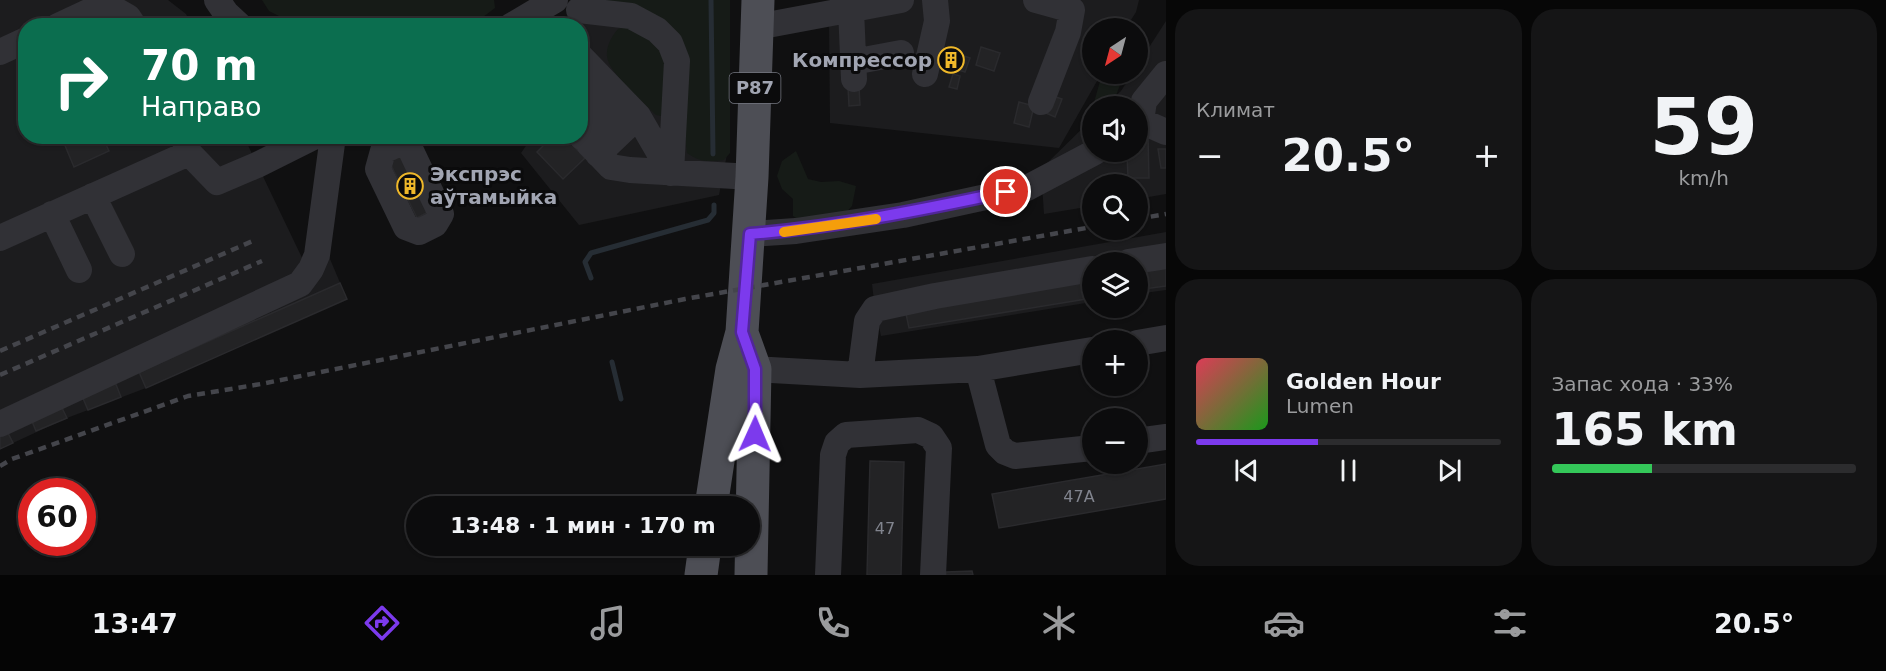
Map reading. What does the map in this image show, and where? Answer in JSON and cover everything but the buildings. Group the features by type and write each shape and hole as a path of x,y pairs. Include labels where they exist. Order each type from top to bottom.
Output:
{"main road":[{"name":"Р87","path":"751,575 742,332 750,234 758,14"},
{"name":"Р87","path":"714,496 744,369"},
{"path":"701,575 704,556"}],"lane":[{"path":"217,0 231,18"},
{"path":"925,74 937,21 935,0"},
{"path":"1036,0 1072,10 1068,32 1041,102"},
{"path":"758,14 879,3 853,70 901,53"},
{"path":"75,18 88,12 112,8 129,18"},
{"path":"529,18 547,10"},
{"path":"579,12 631,16 657,30 670,43 677,61 671,173"},
{"path":"0,52 18,44"},
{"path":"588,64 621,99 671,173"},
{"path":"1148,97 1164,80"},
{"path":"588,104 621,99"},
{"path":"621,99 590,145 611,167 752,177"},
{"path":"1148,125 1166,132"},
{"path":"0,238 93,196 186,145 217,182 299,144"},
{"path":"0,424 300,284 311,269 317,255 332,144"},
{"path":"750,234 796,231 903,215 1027,188 1082,159"},
{"path":"93,196 122,254"},
{"path":"52,214 79,270"},
{"path":"1148,259 1166,256"},
{"path":"860,375 867,321 875,309 935,296 1082,271"},
{"path":"1148,341 1166,338"},
{"path":"744,369 860,375 978,369 1082,352"},
{"path":"978,369 998,445 1005,452 1014,456 1026,456 1082,449"},
{"path":"828,575 833,455 837,444 846,435 918,430 931,436 939,448 933,575"},
{"path":"1148,439 1166,437"}],"shaded area":[{"path":"0,0 168,0 188,18 18,18 18,144 247,144 305,264 327,252 347,299 146,388 67,418 0,449"},
{"path":"262,0 494,0 495,8 483,17 283,18 269,11"},
{"path":"603,0 730,0 730,153 724,160 704,161 687,153 685,138 686,62"},
{"path":"729,0 728,149 719,195 579,225 521,153 527,144 588,144 588,18 567,18 568,7"},
{"path":"835,0 1139,0 1132,18 1082,18 1082,84 1095,84 1089,96 1082,96 1082,107 1059,148 830,123 829,24"},
{"path":"1166,21 1166,194 1148,197 1148,174 1082,174 1082,208 1044,214 1041,169 1082,129 1082,162 1148,162 1148,96 1116,96 1126,84 1148,84 1148,49"},
{"path":"626,27 664,48 666,111 661,116 656,115 627,87 609,63 607,49 610,41 618,29"},
{"path":"1099,84 1121,84 1116,96 1096,96"},
{"path":"796,151 808,179 821,182 839,181 856,186 852,206 839,220 804,224 793,216 793,199 782,189 777,176 782,161"},
{"path":"1166,232 1166,290 1148,292 1148,252 1082,252 1082,304 881,336 872,284 1121,240 1148,240 1148,235"}],"waterway":[{"path":"711,0 713,154"},
{"path":"591,278 585,262 591,253 708,220 714,213 714,205"},
{"path":"612,362 621,399"}],"railway":[{"path":"1148,217 1166,214"},
{"path":"0,466 12,459 188,396 261,384 685,299 1082,229"},
{"path":"0,351 255,240"},
{"path":"0,375 262,261"}],"slow traffic":[{"path":"784,232 876,219"}],"place":[{"name":"Компрессор","path":"951,60"},
{"name":"Экспрэс аўтамыйка","path":"410,186"}],"route":[{"path":"755,434 755,369 742,332 750,234 796,231 903,215 1006,192"}]}
